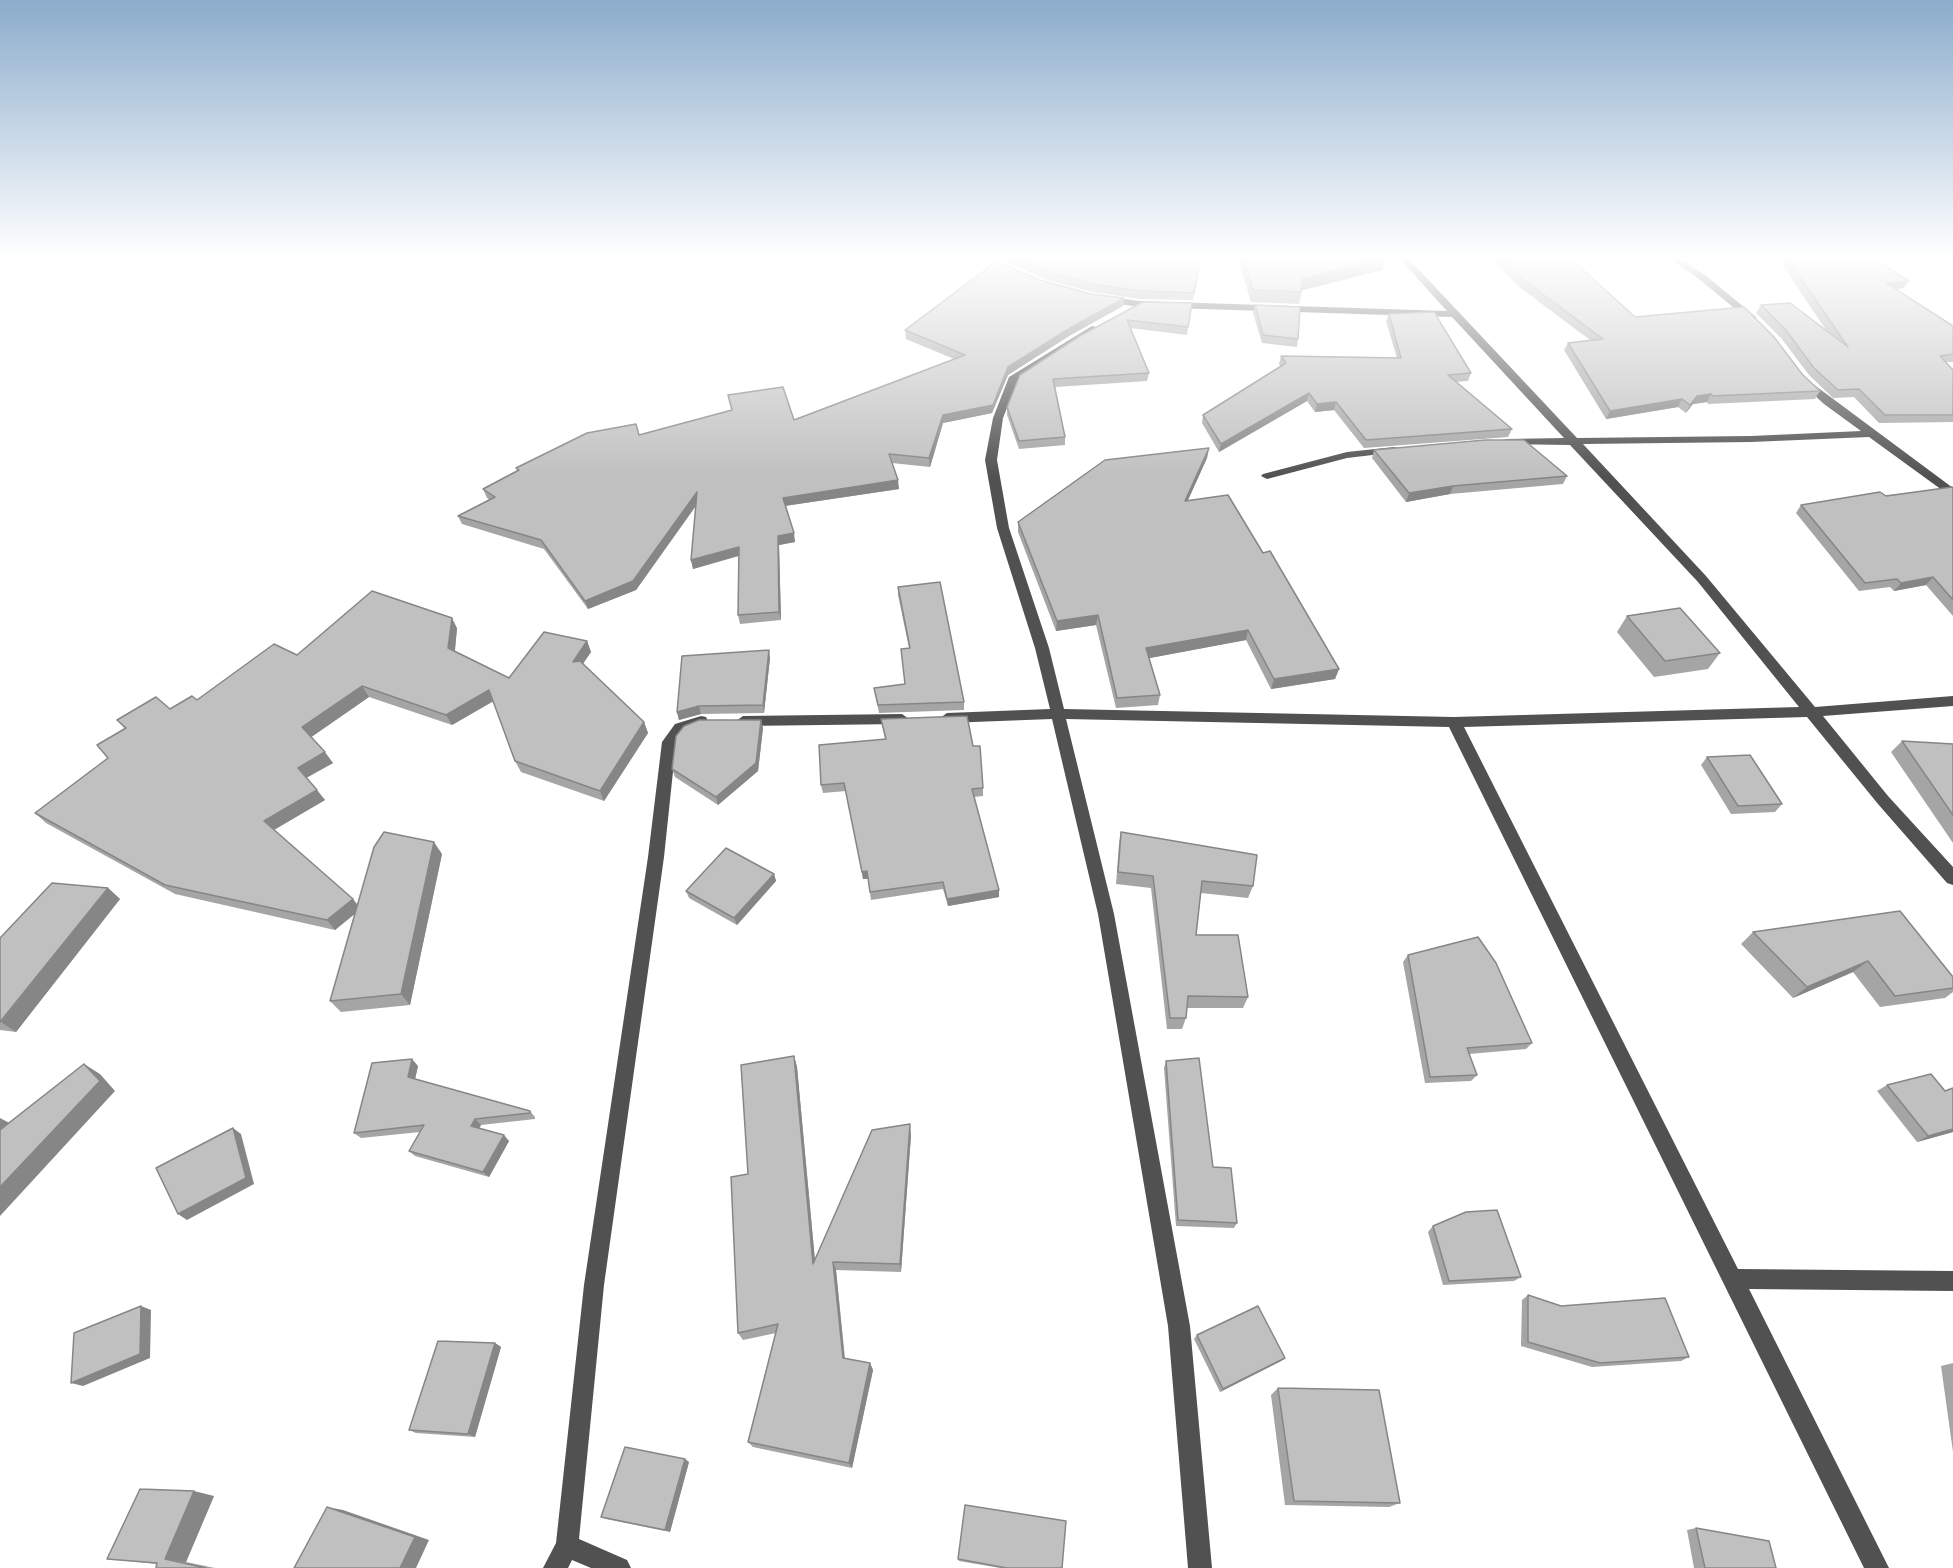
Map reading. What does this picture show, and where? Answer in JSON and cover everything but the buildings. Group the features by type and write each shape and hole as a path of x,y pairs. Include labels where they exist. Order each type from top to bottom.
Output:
{"street":[{"path":"1092,330 1013,379 998,418 991,460 1003,528 1042,648 1106,914 1179,1326 1200,1568"},
{"path":"1470,330 1702,579 1883,800 1953,878"},
{"path":"1796,369 1803,379 1828,402 1953,494"},
{"path":"1493,442 1751,439 1873,434"},
{"path":"1267,476 1347,455 1410,448"},
{"path":"555,1568 567,1546 594,1286 656,857 669,742 681,728 701,721 923,719 1059,714 1454,722 1812,712 1953,701"},
{"path":"1454,722 1877,1568"},
{"path":"1732,1279 1953,1281"},
{"path":"567,1546 619,1568"}]}
